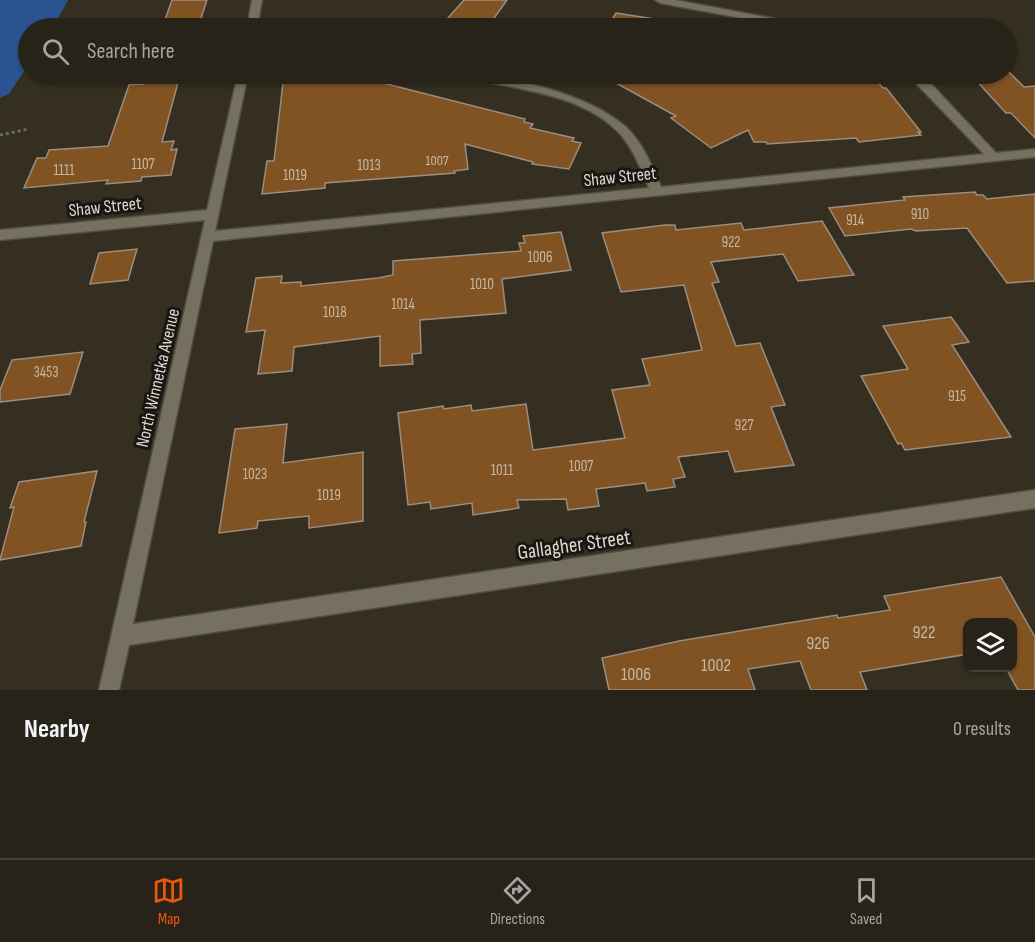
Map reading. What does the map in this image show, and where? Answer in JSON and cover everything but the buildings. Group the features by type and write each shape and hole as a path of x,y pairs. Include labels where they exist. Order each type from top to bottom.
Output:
{"street":[{"path":"254,18 257,0"},
{"path":"660,0 755,18"},
{"name":"North Winnetka Avenue","path":"109,690 241,84"},
{"path":"502,84 585,105 617,125 637,149 657,192"},
{"path":"924,84 993,157"},
{"name":"Shaw Street","path":"209,237 1035,153"},
{"name":"Shaw Street","path":"0,235 214,214"},
{"name":"Gallagher Street","path":"120,636 1035,499"}],"path":[{"path":"0,135 29,129"}],"water":[{"path":"0,0 68,0 58,18 18,18 18,80 9,94 0,98"}]}
